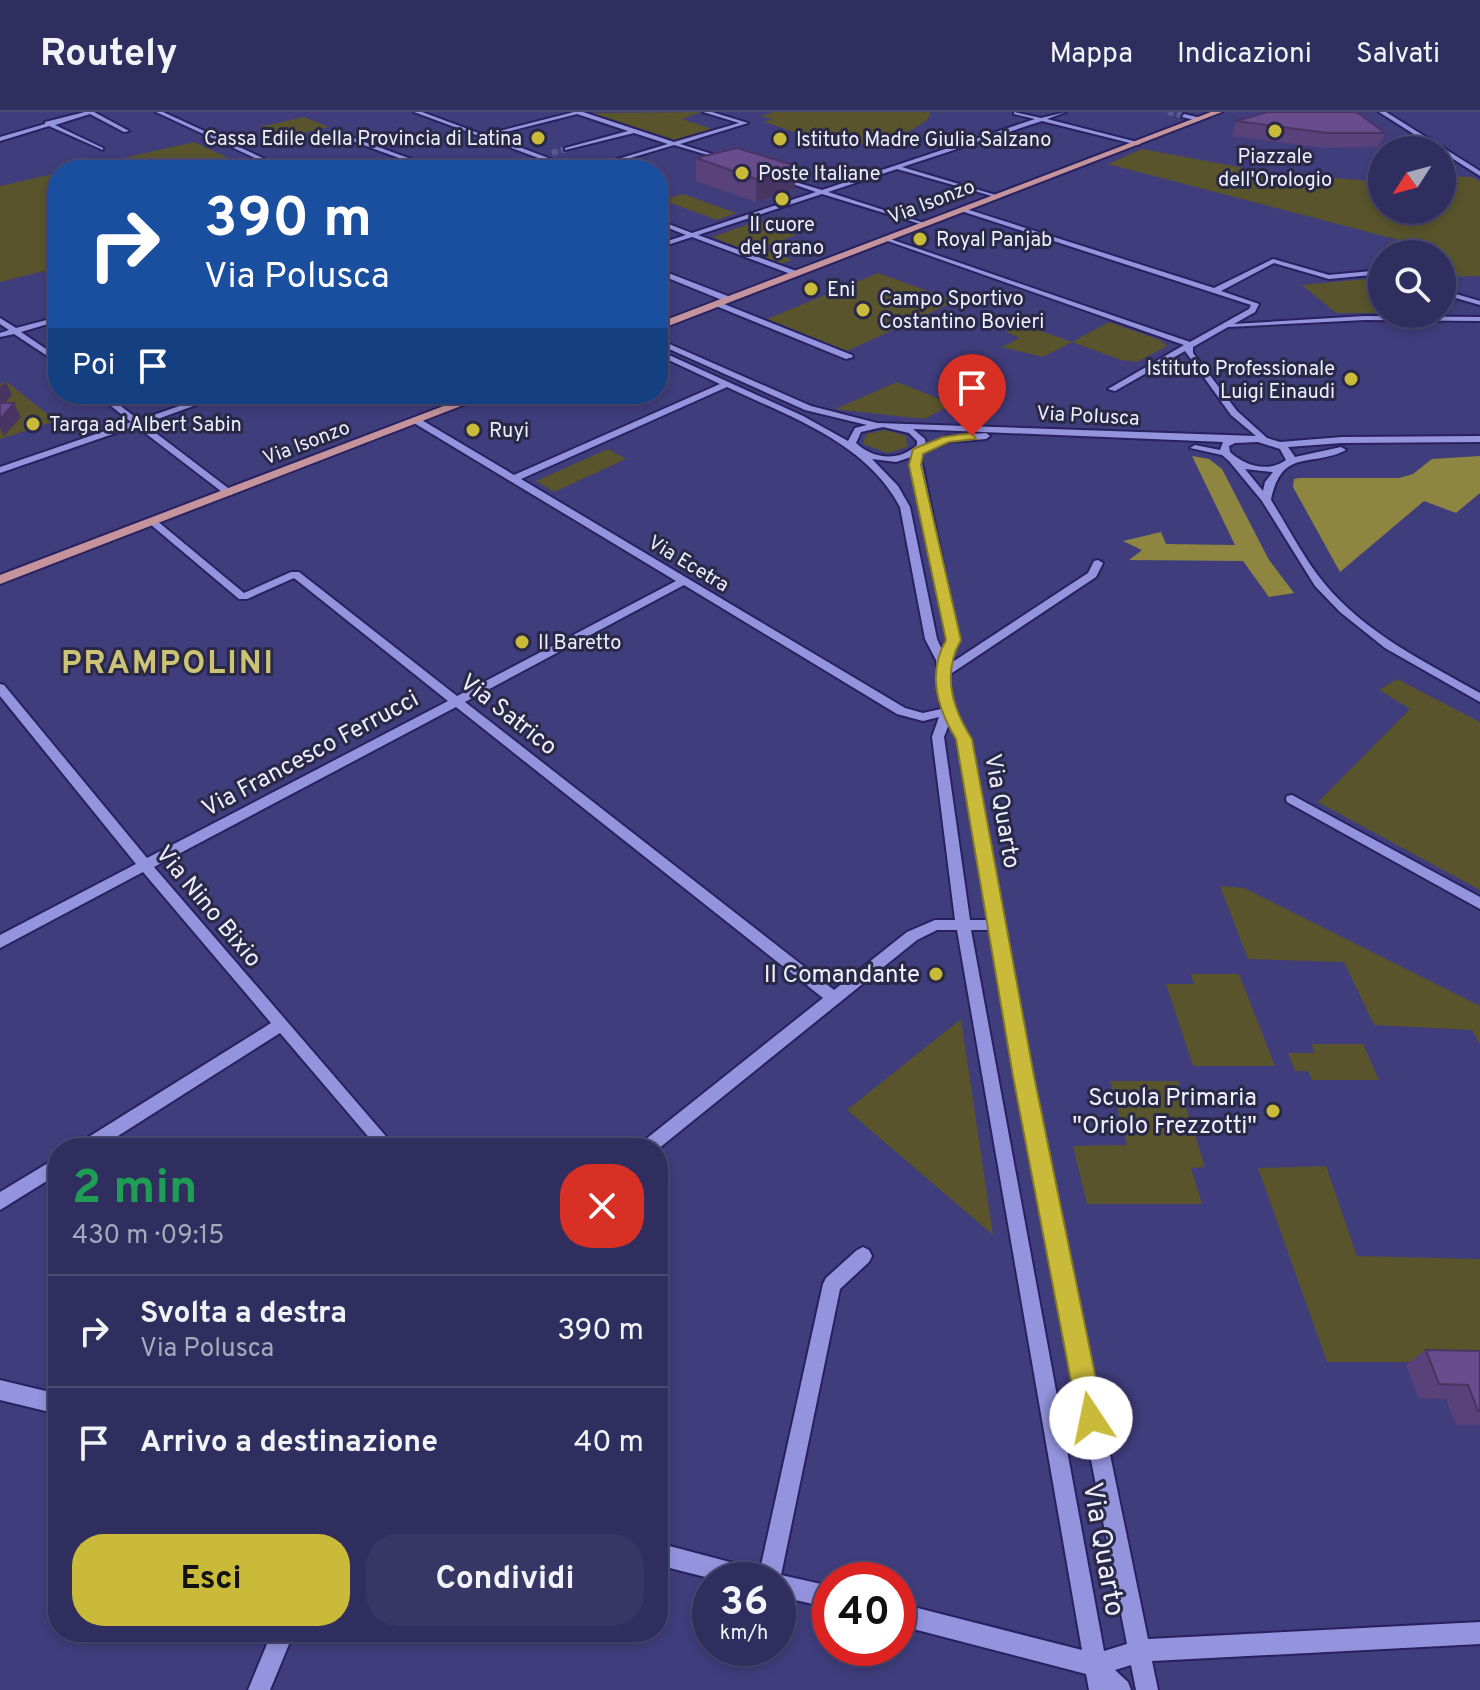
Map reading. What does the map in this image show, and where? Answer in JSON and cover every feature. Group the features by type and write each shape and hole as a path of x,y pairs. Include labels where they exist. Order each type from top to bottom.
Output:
{"main road":[{"name":"Via Isonzo","path":"668,323 1218,112"},
{"name":"Via Isonzo","path":"0,580 459,404"}],"street":[{"path":"0,136 74,112"},
{"path":"0,136 91,112 126,131"},
{"path":"159,112 264,160"},
{"path":"417,112 549,160"},
{"path":"485,137 579,112 734,163"},
{"path":"619,160 745,123 706,112"},
{"path":"668,243 887,164 1029,117 1063,112"},
{"path":"1382,112 1480,174"},
{"path":"1016,113 1029,117"},
{"path":"151,115 247,160"},
{"path":"819,191 899,168 1041,116 1138,143"},
{"path":"1184,116 1199,119"},
{"path":"42,121 101,149"},
{"path":"567,149 634,131"},
{"path":"338,134 410,160"},
{"path":"540,157 552,153"},
{"path":"887,164 997,197"},
{"path":"1468,166 1480,166"},
{"path":"777,177 925,225"},
{"path":"963,210 1255,304 1271,321"},
{"path":"668,226 796,274"},
{"path":"888,240 1189,344"},
{"path":"1216,290 1273,261 1329,277 1368,274"},
{"path":"668,276 849,357"},
{"path":"1456,296 1480,303"},
{"path":"1112,389 1252,310 1255,304"},
{"path":"1223,326 1271,321 1480,319"},
{"path":"0,320 48,354"},
{"path":"0,335 48,322"},
{"path":"1189,344 1189,353 1234,413 1266,440"},
{"path":"668,345 808,408 876,425"},
{"path":"668,357 809,422 857,450"},
{"path":"513,479 727,384"},
{"path":"113,404 229,493"},
{"path":"0,470 193,404"},
{"path":"1234,413 1237,439 1225,445 1229,457 1266,500 1306,565 1344,610 1389,646 1480,698"},
{"name":"Via Ecetra","path":"417,421 901,711 923,717 947,712"},
{"path":"857,450 851,443 853,434 876,425"},
{"name":"Via Polusca","path":"876,425 1266,440 1280,445 1342,440 1480,439"},
{"path":"892,425 919,435 922,441 916,452"},
{"name":"Via Polusca","path":"857,450 882,458 916,452 947,439 990,436 1197,448 1262,469 1281,468"},
{"path":"1280,445 1287,450 1291,461"},
{"path":"1266,500 1270,482 1291,461 1348,449 1480,447"},
{"name":"Via Quarto","path":"857,450 895,488 905,507 931,639 942,660 947,712 938,737 963,923 1100,1690"},
{"name":"Via Quarto","path":"916,452 953,640 942,660"},
{"name":"Via Satrico","path":"153,522 243,597 295,574 832,997"},
{"path":"943,674 1092,575 1098,563"},
{"name":"Via Francesco Ferrucci","path":"0,942 684,581"},
{"name":"Via Nino Bixio","path":"0,688 145,865 379,1138"},
{"name":"Via Quarto","path":"947,712 964,739 1066,1295 1147,1690"},
{"path":"1292,799 1480,904"},
{"path":"659,1138 832,997 923,928 963,923 997,925"},
{"path":"101,1138 281,1025"},
{"path":"0,1202 48,1171"},
{"path":"773,1562 832,1284 863,1256"},
{"path":"0,1390 48,1402"},
{"path":"668,1557 692,1563"},
{"path":"916,1619 1095,1665 1120,1690"},
{"path":"1095,1665 1138,1651 1480,1633"},
{"path":"259,1690 279,1642"}],"shaded area":[{"path":"701,112 682,119 715,130 674,140 592,113"},
{"path":"773,112 929,112 930,116 900,135 847,145 818,140 764,122 772,119 761,116"},
{"path":"304,117 329,127 284,137 259,127"},
{"path":"194,142 233,160 114,160"},
{"path":"1142,149 1265,172 1368,181 1368,224 1456,224 1456,176 1472,177 1480,182 1480,276 1456,277 1456,240 1399,240 1108,164"},
{"path":"48,175 48,273 44,271 0,282 0,186"},
{"path":"683,194 736,213 717,220 668,202 668,198"},
{"path":"758,221 796,235 762,248 792,260 781,264 712,237"},
{"name":"Campo Sportivo Costantino Bovieri","path":"878,273 956,301 847,351 767,319"},
{"path":"1368,280 1368,313 1336,313 1302,285"},
{"path":"1109,322 1160,340 1167,346 1137,362 1121,360 1072,342"},
{"path":"1021,324 1072,342 1043,357 1002,347 1020,338 1006,332"},
{"path":"7,382 56,421 0,439 0,384"},
{"path":"897,382 953,404 924,419 835,409"},
{"path":"885,430 906,436 907,447 888,453 863,444 866,434"},
{"path":"608,449 626,459 554,492 536,481"},
{"path":"1192,456 1209,459 1222,469 1269,560 1294,593 1269,597 1243,561 1129,560 1142,550 1123,541 1161,532 1166,544 1235,545"},
{"path":"1480,456 1480,493 1456,513 1424,501 1340,572 1293,487 1294,479 1300,478 1399,478 1413,474 1432,459"},
{"path":"1397,679 1480,722 1480,890 1318,802 1410,709 1379,690"},
{"path":"1220,886 1244,888 1480,1006 1480,1044 1472,1030 1374,1025 1344,962 1248,959"},
{"path":"1191,974 1239,974 1275,1066 1193,1066 1166,984 1194,984"},
{"path":"961,1019 993,1235 847,1110"},
{"path":"1312,1044 1363,1044 1379,1080 1312,1080 1308,1071 1295,1071 1288,1053 1314,1053"},
{"path":"1110,1081 1178,1081 1205,1167 1191,1168 1202,1204 1087,1204 1073,1146 1127,1145"},
{"path":"1326,1166 1357,1256 1480,1259 1480,1362 1327,1362 1258,1168"}],"building":[{"path":"1268,112 1355,112 1385,133 1328,133 1236,121"},
{"path":"737,148 796,166 756,179 696,158"},
{"path":"0,403 14,403 0,419"},
{"path":"1426,1350 1480,1351 1480,1411 1468,1385 1439,1384"}],"tunnel":[{"path":"1168,112 1184,116"},
{"path":"552,153 567,149"}],"place":[{"name":"Piazzale dell'Orologio","path":"1275,131"},
{"name":"Cassa Edile della Provincia di Latina","path":"538,138"},
{"name":"Istituto Madre Giulia Salzano","path":"780,139"},
{"name":"Poste Italiane","path":"742,173"},
{"name":"Il cuore del grano","path":"782,199"},
{"name":"Royal Panjab","path":"920,239"},
{"name":"Eni","path":"811,289"},
{"name":"Campo Sportivo Costantino Bovieri","path":"863,310"},
{"name":"Istituto Professionale Luigi Einaudi","path":"1351,379"},
{"name":"Targa ad Albert Sabin","path":"33,424"},
{"name":"Ruyi","path":"473,430"},
{"name":"Il Baretto","path":"522,642"},
{"name":"Il Comandante","path":"936,974"},
{"name":"Scuola Primaria \"Oriolo Frezzotti\"","path":"1273,1111"}],"district":[{"name":"PRAMPOLINI","path":"168,662"}],"route":[{"path":"972,436 933,444 915,453 914,458 953,640 942,660 947,712 964,739 1024,1076 1091,1418"}]}
